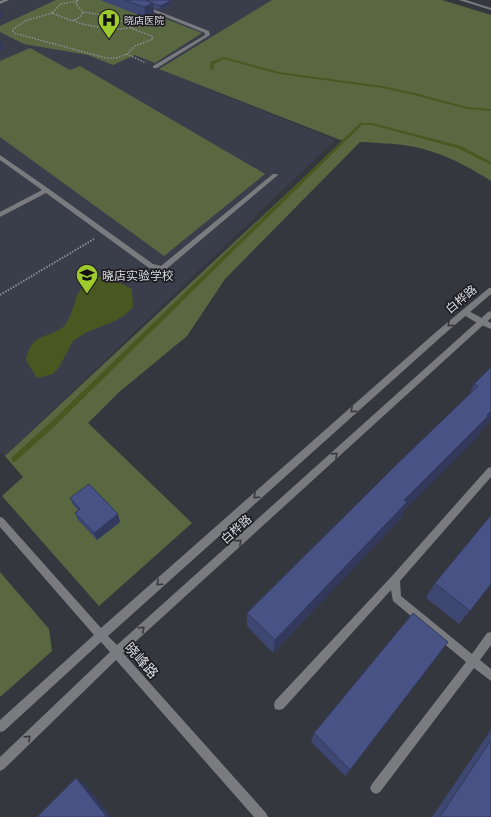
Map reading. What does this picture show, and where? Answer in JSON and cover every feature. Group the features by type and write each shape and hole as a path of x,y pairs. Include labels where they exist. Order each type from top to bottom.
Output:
{"street":[{"path":"0,3 7,0"},
{"path":"126,0 207,32 208,35 155,67"},
{"path":"461,0 491,9"},
{"path":"140,6 146,3"},
{"path":"0,157 151,266 162,269 275,175"},
{"path":"0,215 47,190"},
{"name":"白桦路","path":"0,727 100,636 491,290"},
{"path":"465,312 491,326"},
{"name":"白桦路","path":"0,765 117,652 491,314"},
{"path":"279,705 396,579 491,471"},
{"name":"晓峰路","path":"0,521 100,636 117,652 262,817"},
{"path":"396,579 396,598 491,676"},
{"path":"376,788 491,637"}],"path":[{"path":"78,1 76,4 83,12 114,17 130,27 152,36 153,39 135,46 127,54 117,58 106,58 14,33 12,30 15,26 34,18 52,13 61,4 78,1"},
{"path":"74,20 83,12"},
{"path":"52,13 62,19 74,20 78,23 107,30 121,30 130,27 137,27 153,20 159,13"},
{"path":"127,54 155,67"},
{"path":"0,295 105,232"}],"shaded area":[{"name":"晓店实验学校","path":"0,0 272,0 159,69 335,140 5,456 0,451"},
{"name":"晓店医院","path":"56,0 117,0 202,33 155,63 135,55 113,65 88,55 24,44 0,32 0,26"},
{"path":"272,0 442,0 491,15 491,181 460,163 427,150 398,144 360,142 225,279 187,336 118,393 88,423 192,523 99,606 2,496 23,477 5,456 343,141 159,69"},
{"path":"30,48 70,70 80,66 265,174 164,256 0,137 0,61"},
{"path":"101,276 111,278 132,289 133,307 125,315 115,321 87,332 73,341 59,367 53,374 37,378 26,360 33,343 62,328 70,317 78,295 85,283"},
{"path":"0,572 49,629 52,651 0,697"}],"building":[{"path":"125,0 145,0 153,3 144,7"},
{"path":"148,1 171,1 160,6"},
{"path":"491,367 491,411 487,415 488,416 404,500 407,502 275,640 247,613 478,386 474,384"},
{"path":"89,484 118,514 94,533 75,513 80,509 70,498"},
{"path":"491,515 491,584 470,611 435,583"},
{"path":"413,613 448,642 350,770 314,733"},
{"path":"491,740 491,817 440,817"},
{"path":"76,778 107,817 37,817"}],"waterway":[{"path":"211,69 212,63 224,58 279,73 382,87 467,108 491,110"},
{"path":"14,459 54,423 361,124 372,124 459,147 491,164"}],"place":[{"name":"晓店医院","path":"109,40"},
{"name":"晓店实验学校","path":"87,294"}]}
